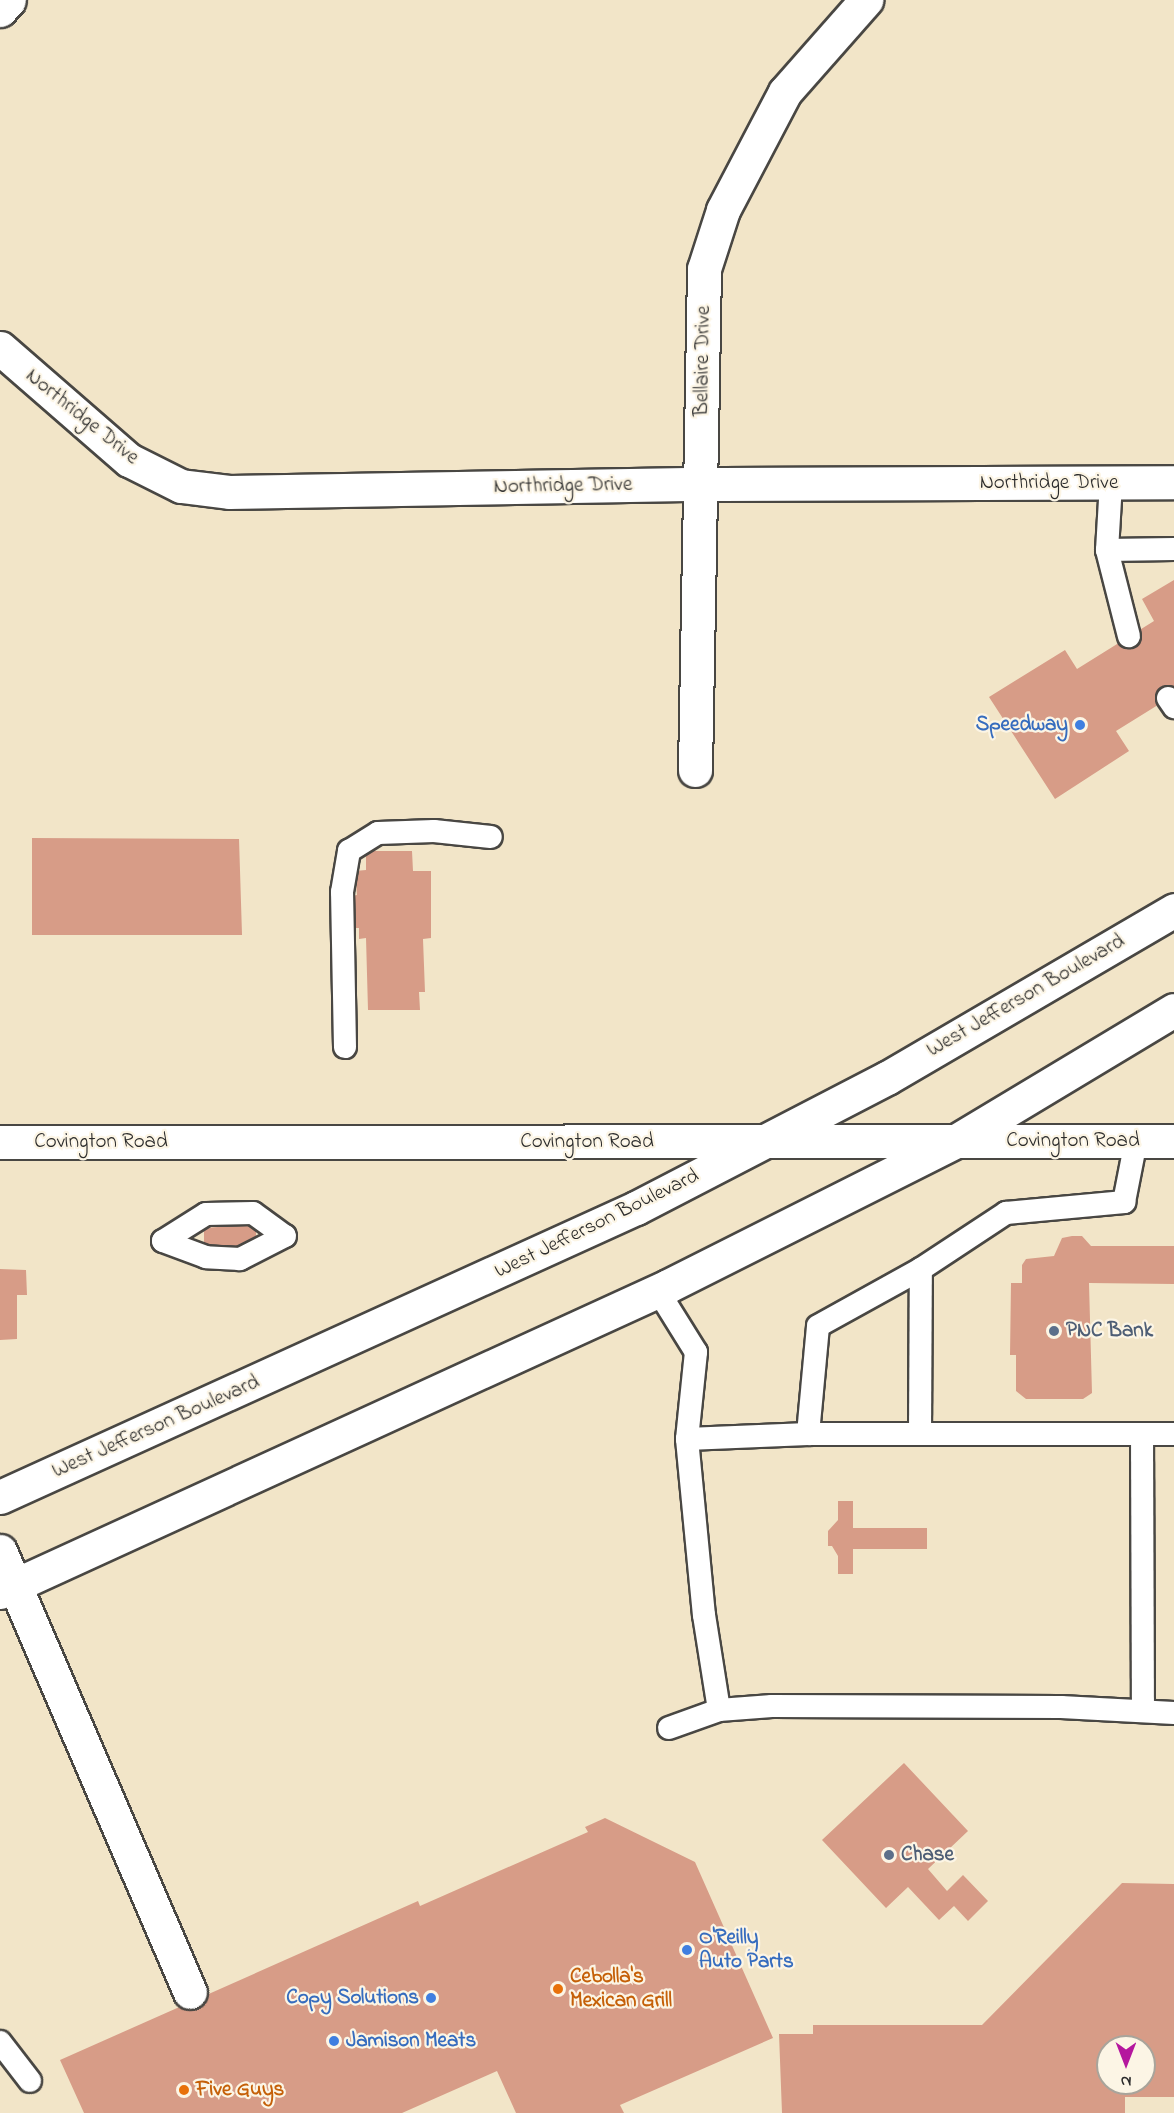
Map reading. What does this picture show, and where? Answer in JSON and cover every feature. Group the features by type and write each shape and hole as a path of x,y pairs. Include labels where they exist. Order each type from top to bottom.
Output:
{"main road":[{"path":"0,10 9,0"},
{"name":"Bellaire Drive","path":"695,770 704,269 723,210 785,92 866,0"},
{"name":"Northridge Drive","path":"0,348 129,460 181,486 230,492 701,484 1174,482"},
{"name":"West Jefferson Boulevard","path":"0,1497 636,1208 887,1078 1174,910"},
{"path":"8,1589 658,1291 956,1141 1174,1010"},
{"name":"Covington Road","path":"0,1142 1174,1141"},
{"path":"0,1551 8,1589 190,1992"}],"lane":[{"path":"1111,483 1107,550 1129,636"},
{"path":"1107,550 1174,549"},
{"path":"345,1047 342,892 349,851 378,833 434,831 490,837"},
{"path":"808,1434 818,1326 921,1269 1006,1213 1124,1202 1136,1141"},
{"path":"920,1434 921,1269"},
{"path":"658,1291 696,1352 687,1439 704,1615 719,1710"},
{"path":"687,1439 808,1434 1174,1434"},
{"path":"1142,1434 1143,1711"},
{"path":"669,1728 719,1710 772,1706 980,1707 1174,1713"},
{"path":"0,2042 30,2081"}],"building":[{"path":"1174,580 1174,695 1116,731 1129,751 1055,799 989,697 1065,650 1077,669 1154,621 1142,599"},
{"path":"32,838 239,839 242,935 32,935"},
{"path":"366,851 412,851 413,871 431,871 431,938 423,939 425,992 419,992 420,1010 368,1010 366,938 359,939 359,928 351,928 351,896 357,895 355,871 366,870"},
{"path":"245,1225 256,1228 256,1247 204,1248 204,1228"},
{"path":"1082,1236 1091,1246 1174,1246 1174,1284 1089,1283 1092,1393 1083,1399 1026,1399 1016,1391 1016,1355 1010,1355 1011,1283 1022,1283 1022,1265 1026,1259 1054,1256 1062,1238"},
{"path":"0,1269 26,1270 27,1295 17,1295 17,1339 0,1340"},
{"path":"838,1501 853,1501 853,1528 927,1528 927,1549 853,1549 853,1574 838,1574 838,1556 832,1546 828,1546 828,1531 838,1520"},
{"name":"Chase","path":"904,1763 968,1831 928,1869 947,1891 963,1875 988,1901 968,1921 954,1906 939,1920 908,1887 886,1908 822,1840"},
{"path":"605,1818 695,1862 773,2038 620,2105 624,2113 516,2113 497,2071 402,2113 84,2113 60,2060 418,1901 420,1906 588,1832 585,1827"},
{"path":"1122,1883 1174,1884 1174,2097 1125,2097 1125,2113 782,2113 779,2034 813,2034 813,2025 982,2025"}],"place":[{"name":"Speedway","path":"1080,725"},
{"name":"PNC Bank","path":"1054,1331"},
{"name":"Chase","path":"889,1855"},
{"name":"O'Reilly Auto Parts","path":"687,1950"},
{"name":"Cebolla's Mexican Grill","path":"558,1989"},
{"name":"Copy Solutions","path":"431,1998"},
{"name":"Jamison Meats","path":"334,2041"},
{"name":"Five Guys","path":"184,2090"}]}
